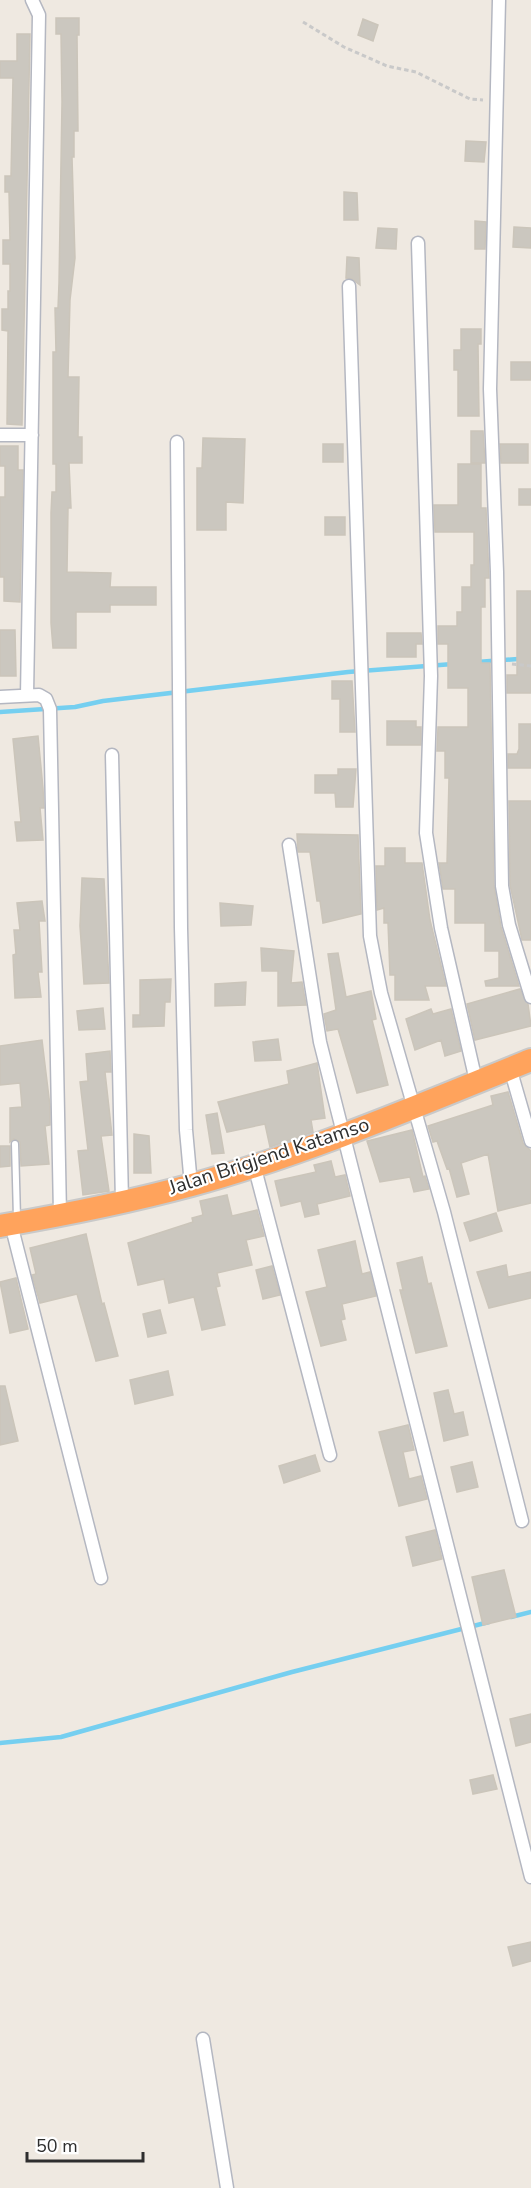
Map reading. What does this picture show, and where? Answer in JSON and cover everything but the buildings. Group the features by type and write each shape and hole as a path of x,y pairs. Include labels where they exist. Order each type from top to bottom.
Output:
{"highway":[{"name":"Jalan Brigjend Katamso","path":"10,1224 122,1202 191,1185 343,1133 521,1064"}],"street":[{"path":"27,695 39,15 32,0"},
{"path":"499,0 490,389 497,572 501,886 509,925 531,997"},
{"path":"418,243 430,665 426,833 441,928 476,1081"},
{"path":"349,286 368,920 381,993 444,1212 522,1521"},
{"path":"0,435 32,435"},
{"path":"177,442 181,928 186,1131 191,1185"},
{"path":"0,697 42,696 50,709 60,1214"},
{"path":"112,755 122,1202"},
{"path":"289,845 312,997 343,1133 531,1877"},
{"path":"521,1064 531,1141"},
{"path":"254,1165 330,1455"},
{"path":"10,1224 101,1578"},
{"path":"203,2039 227,2188"}],"lane":[{"path":"10,1224 15,1144"}],"path":[{"path":"303,22 344,47 387,66 416,72 470,99 497,101"},
{"path":"497,663 531,666"}],"waterway":[{"path":"477,662 531,658"},
{"path":"0,712 75,707 103,701 348,672 453,664"},
{"path":"511,1617 531,1612"},
{"path":"0,1743 61,1737 292,1672 489,1622"}]}
